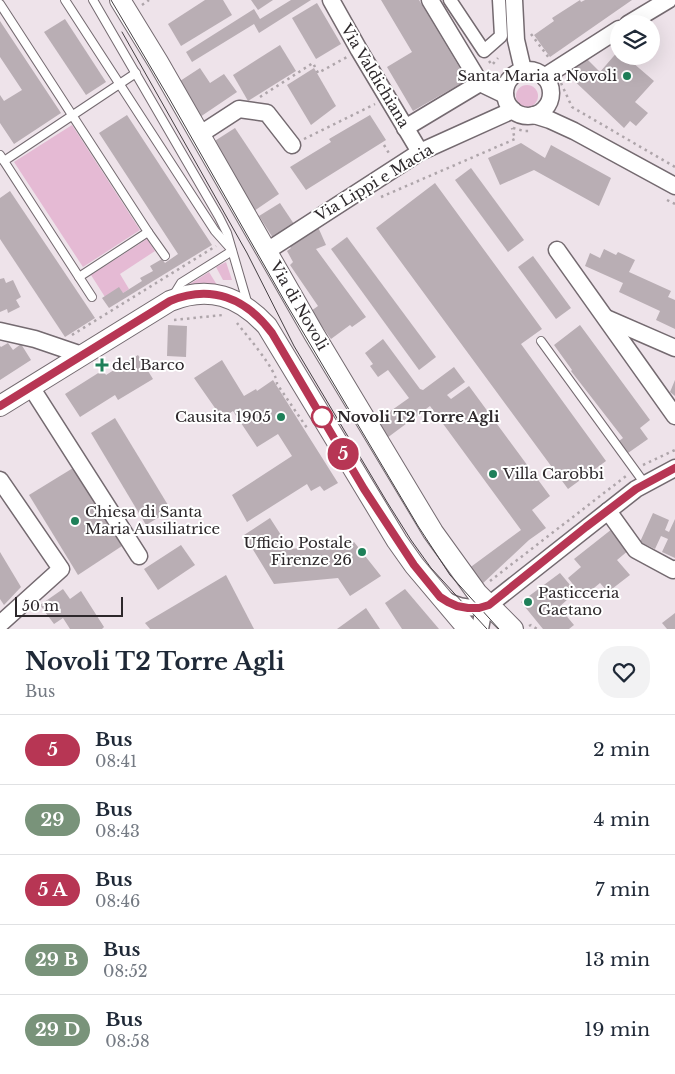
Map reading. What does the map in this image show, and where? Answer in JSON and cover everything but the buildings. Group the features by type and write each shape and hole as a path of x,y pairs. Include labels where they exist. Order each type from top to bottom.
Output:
{"street":[{"name":"Via di Novoli","path":"120,0 158,62 314,334 433,532 468,581 489,605 522,627"},
{"name":"Via Valdichiana","path":"331,0 420,152"},
{"path":"430,0 480,83 505,95"},
{"path":"450,0 484,51 501,36 499,0"},
{"path":"514,0 516,40 523,70"},
{"path":"643,15 668,0"},
{"path":"544,77 610,35"},
{"path":"534,115 543,110 550,98 550,87 544,77 535,71 523,70 509,79 505,95 510,117 534,115 550,120 675,186"},
{"name":"Via Lippi e Macia","path":"405,128 480,83"},
{"path":"550,98 574,131"},
{"path":"199,135 238,109 267,113 292,145"},
{"name":"Via Lippi e Macia","path":"267,251 420,152 510,117"},
{"path":"557,250 675,416"},
{"path":"0,406 82,355 173,310 190,294 210,293 230,298 239,316 259,318 272,333 392,534 414,565 468,629"},
{"path":"606,317 675,348"},
{"path":"0,332 35,340 82,355"},
{"path":"31,386 138,556"},
{"path":"440,597 461,607 479,608 489,605 608,511 645,484 675,468"},
{"path":"0,480 61,569 0,624"},
{"path":"608,511 636,550 673,570 675,569"},
{"path":"480,629 482,618 489,605"}],"lane":[{"path":"65,0 215,231 232,251"},
{"path":"93,0 227,233 232,251 239,316"},
{"path":"0,4 165,256"},
{"path":"92,297 2,158 72,115 136,72"},
{"path":"79,277 148,232"},
{"path":"173,310 182,283 232,251"},
{"path":"541,341 645,484"}],"path":[{"path":"528,30 549,59"},
{"path":"281,84 313,64 318,73 359,50"},
{"path":"563,76 560,81 572,107 675,167"},
{"path":"292,145 388,98"},
{"path":"374,200 515,139 510,117"},
{"path":"512,128 524,131 540,131"},
{"path":"384,145 391,156"},
{"path":"66,339 217,245"},
{"path":"173,310 239,316 277,379 277,384"},
{"path":"522,627 537,629"}],"shaded area":[{"path":"527,85 535,88 538,96 535,104 527,107 519,104 516,96 519,88"},
{"path":"72,125 140,230 83,267 14,162"},
{"path":"147,239 155,251 120,274 129,289 123,293 105,297 91,275"},
{"path":"226,262 232,280 223,280 216,267"},
{"path":"209,272 217,285 190,284"}],"tram line":[{"path":"111,0 284,300 418,526 450,575 499,629"},
{"path":"122,32 247,253 294,346 387,502 431,568 487,629"}],"bus line":[{"name":"5","path":"0,406 170,301 190,294 202,293 217,294 230,298 256,315 272,333 364,489 414,565 440,597 457,606 468,608 479,608 489,605 636,489 675,468"}],"place":[{"name":"Santa Maria a Novoli","path":"627,76"},
{"name":"del Barco","path":"102,365"},
{"name":"Causita 1905","path":"281,417"},
{"name":"Novoli T2 Torre Agli","path":"322,417"},
{"name":"Villa Carobbi","path":"493,474"},
{"name":"Chiesa di Santa Maria Ausiliatrice","path":"75,521"},
{"name":"Ufficio Postale Firenze 26","path":"362,552"},
{"name":"Pasticceria Gaetano","path":"528,602"}]}
